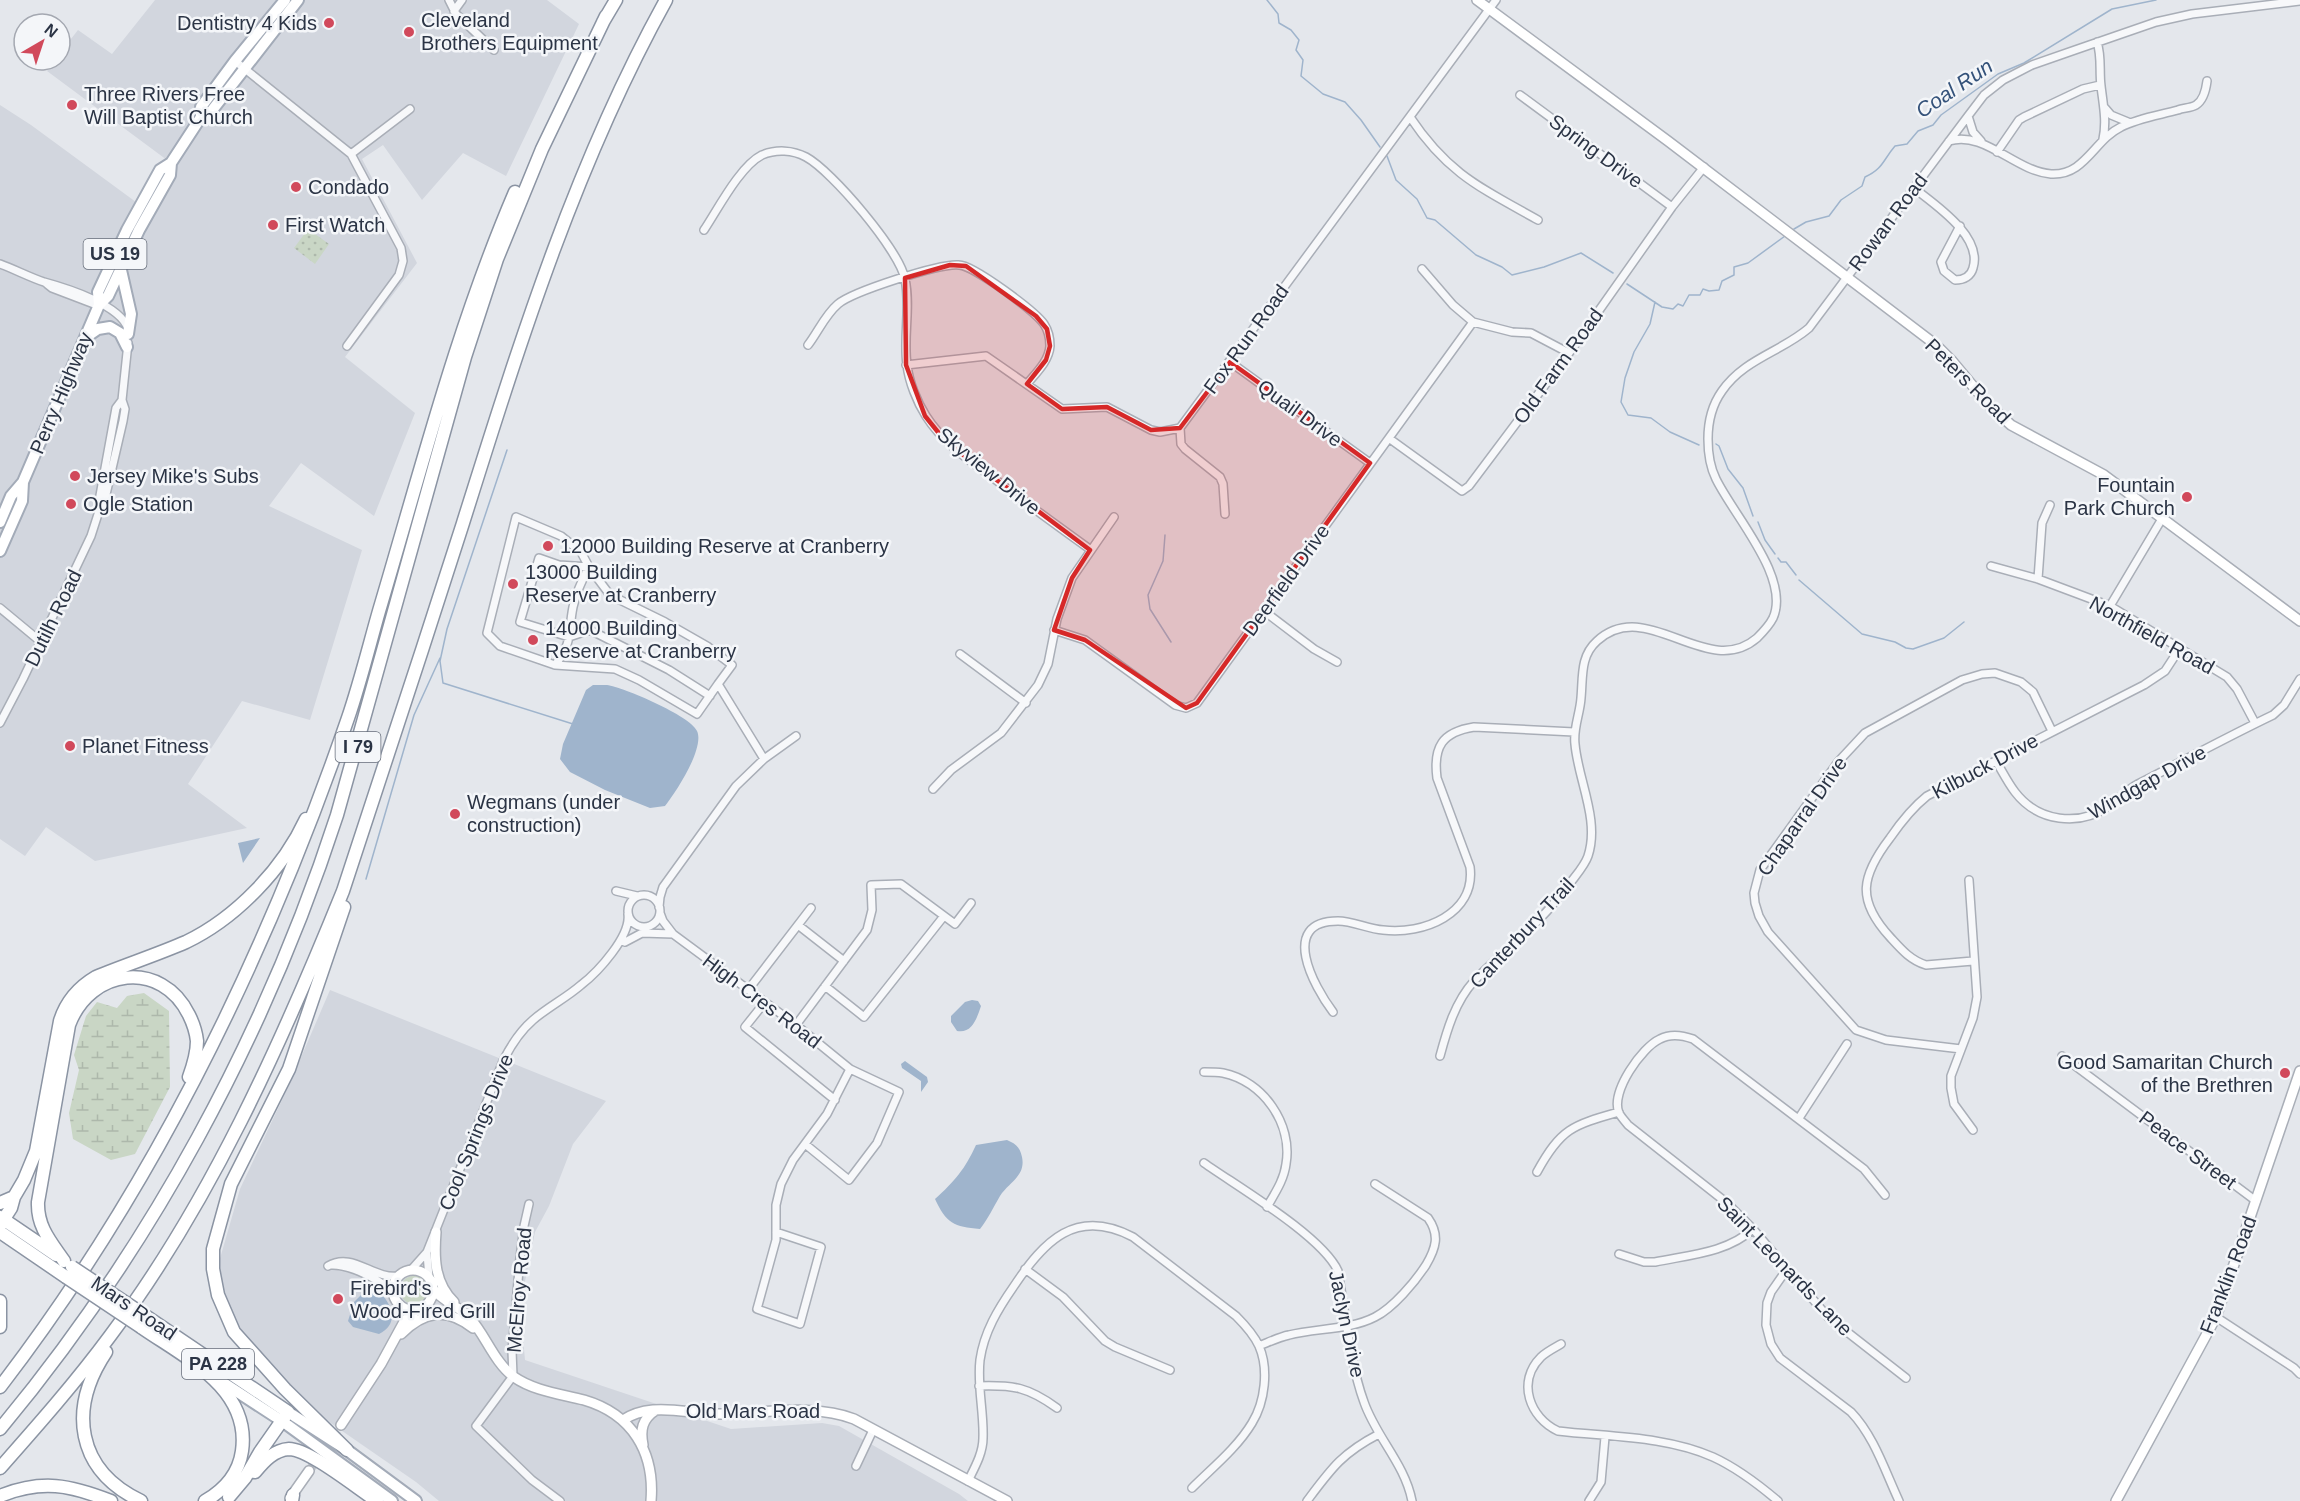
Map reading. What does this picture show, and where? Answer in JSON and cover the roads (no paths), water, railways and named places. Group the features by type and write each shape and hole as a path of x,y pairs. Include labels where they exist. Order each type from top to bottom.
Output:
{"highway":[{"name":"I 79","path":"0,1429 83,1322 166,1192 230,1076 286,953 338,815 465,357 497,259 542,149 606,15 616,0"},
{"name":"I 79","path":"0,1468 111,1335 153,1273 238,1125 308,979 343,891 523,332 597,139 666,0"},
{"path":"0,1387 69,1291 157,1146 213,1042 246,974 308,832 349,715 462,332 491,248 546,122 606,15"},
{"path":"347,1450 285,1389 234,1332 218,1295 213,1269 213,1249 231,1184 289,1069 328,960 364,846 398,722"},
{"path":"1,1221 11,1208 36,1151 60,1021 68,1003 87,982 186,941 213,926 245,900 262,883 291,846 303,826 334,757"},
{"path":"67,1268 42,1229 38,1216 38,1202 69,1025 82,1000 96,987 106,982 136,978 159,985 181,1002 194,1025 197,1041 194,1063 157,1146"},
{"path":"0,1203 14,1197"},
{"name":"Mars Road","path":"1,1221 144,1322 285,1416"},
{"name":"Mars Road","path":"0,1232 67,1268"},
{"path":"141,1501 115,1484 94,1460 86,1443 82,1410 90,1380 128,1321 153,1273"},
{"path":"0,1301 0,1328"},
{"name":"Mars Road","path":"144,1322 204,1370"},
{"path":"204,1370 226,1392 235,1406 242,1425 243,1442 241,1457 231,1478 218,1492 205,1501"},
{"path":"227,1499 244,1478 285,1416"},
{"path":"227,1499 243,1488 272,1454 289,1449 305,1454 377,1501"},
{"path":"0,1496 16,1489 51,1485 82,1490 111,1501"},
{"path":"355,1487 364,1501"}],"main road":[{"name":"Perry Highway","path":"99,305 98,292 127,230 160,170 171,163 201,117 210,113 240,64 285,0"},
{"name":"Perry Highway","path":"240,64 298,0"},
{"name":"Perry Highway","path":"0,551 21,501 23,482 99,305 108,296 170,175 171,163"},
{"path":"121,268 122,284 131,314 128,334"},
{"path":"85,338 98,329 110,327 120,333 128,347"},
{"name":"Perry Highway","path":"0,522 11,496 23,482"},
{"name":"Mars Road","path":"204,1370 347,1450 416,1501"},
{"name":"Mars Road","path":"285,1416 392,1501"}],"street":[{"path":"449,0 454,11 494,50"},
{"path":"454,11 462,0"},
{"name":"Rowan Road","path":"1477,0 1704,167 1847,276 1968,116 1992,87 2014,73 2156,22 2192,14 2261,4 2300,2"},
{"name":"Fox Run Road","path":"1180,428 1496,0"},
{"path":"2097,42 2100,50 2100,85 2104,106 2103,139"},
{"path":"240,64 351,154 399,244 403,256 402,266 396,279 347,346"},
{"path":"1948,141 1969,138 2033,169 2058,174 2081,166 2103,139 2122,126 2196,105 2206,91 2206,81"},
{"path":"1997,152 2019,120 2083,89 2100,85"},
{"name":"Spring Drive","path":"1520,95 1672,207"},
{"path":"2104,106 2111,115 2123,122 2132,123"},
{"path":"351,154 410,109"},
{"path":"1968,116 1972,132 1982,143"},
{"path":"1410,117 1439,155 1460,174 1487,193 1538,220"},
{"name":"Skyview Drive","path":"704,230 738,179 754,160 774,151 788,151 804,156 815,163 867,218 891,251 905,278 907,294 906,365 919,405 930,422 946,442 1090,550"},
{"name":"Old Farm Road","path":"1390,439 1462,491 1469,486 1569,353 1672,207 1704,167"},
{"path":"1914,188 1960,226 1969,240 1974,264 1973,271 1967,277 1955,280 1944,271 1941,262 1960,226"},
{"path":"0,264 88,297 121,317 126,324 128,334"},
{"path":"808,345 831,311 846,298 950,265 966,266 1036,316 1047,329 1050,346 1046,360 1027,384"},
{"path":"1422,269 1454,305 1473,322 1512,332 1531,333 1569,353"},
{"name":"Peters Road","path":"1847,276 1936,345 1987,403 2011,425 2104,475 2300,621"},
{"name":"Canterbury Trail","path":"1440,1056 1447,1029 1456,1008 1472,983 1545,914 1588,858 1591,843 1590,818 1574,732 1581,698 1583,668 1588,651 1598,639 1621,627 1649,628 1706,648 1731,651 1750,643 1769,626 1777,605 1778,592 1765,560 1716,478 1708,453 1710,420 1714,404 1734,376 1754,360 1790,343 1809,328 1847,276"},
{"name":"Deerfield Drive","path":"1054,630 1085,640 1175,705 1186,708 1197,703 1473,322"},
{"name":"Dutilh Road","path":"0,723 82,558 99,511 116,408 122,400 128,334"},
{"path":"906,365 986,356 1062,410 1107,407 1151,430 1160,432 1180,428 1181,444 1185,449 1220,477 1223,484 1225,514"},
{"name":"Quail Drive","path":"1230,362 1370,463"},
{"path":"2038,579 2042,523 2050,505"},
{"path":"516,517 561,536 581,552 589,567 610,595 707,646 732,665 697,714 639,680 615,669 555,665 500,646 487,633 516,517"},
{"path":"933,789 951,770 1001,733 1038,685 1048,664 1054,630 1072,578 1114,517"},
{"path":"2110,606 2163,517"},
{"path":"589,567 559,565 539,558 520,622 569,637 590,630 669,670 710,696"},
{"name":"Northfield Road","path":"1991,566 2038,579 2110,606 2227,677 2236,688 2255,723"},
{"path":"555,665 567,651 573,607 589,567"},
{"path":"0,608 41,642"},
{"path":"1264,611 1314,649 1337,662"},
{"name":"Kilbuck Drive","path":"1973,961 1926,965 1910,958 1872,915 1866,884 1868,874 1881,849 1912,809 1927,796 2144,685 2165,671 2180,648"},
{"path":"960,654 1026,703"},
{"name":"Chaparral Drive","path":"1961,1049 1886,1040 1856,1030 1768,932 1755,903 1756,880 1766,861 1838,762 1859,738 1962,680 1995,673 2021,682 2033,692 2052,731"},
{"name":"Windgap Drive","path":"1996,761 2015,792 2031,808 2054,818 2088,817 2110,806 2130,788 2273,715 2284,705 2300,679"},
{"path":"718,684 764,759"},
{"path":"1333,1012 1317,990 1310,974 1305,952 1305,938 1313,928 1339,921 1384,931 1409,930 1450,916 1462,904 1468,892 1472,877 1470,867 1439,783 1434,762 1440,745 1446,738 1463,729 1474,727 1574,732"},
{"path":"660,910 653,898 616,891 634,923 643,927 656,922 660,910 663,887 736,786 764,759 796,736"},
{"path":"1969,880 1977,996 1973,1018 1951,1076 1951,1088 1954,1104 1972,1130"},
{"path":"796,1025 869,925 872,910 871,885 901,884 955,924 972,903"},
{"path":"628,911 631,902 663,887"},
{"path":"748,990 811,908"},
{"name":"High Cres Road","path":"660,910 663,921 673,934 796,1025 850,1069 899,1092 877,1143 849,1180 805,1144"},
{"name":"Cool Springs Drive","path":"411,1270 427,1252 436,1232 495,1079 511,1045 520,1032 534,1019 583,984 616,947 628,926 628,911"},
{"path":"825,986 864,1017 944,916"},
{"path":"798,925 844,961"},
{"name":"Cool Springs Drive","path":"616,947 625,942 634,931 643,927"},
{"path":"625,942 642,933 673,934"},
{"path":"765,1002 745,1027 835,1100"},
{"path":"1537,1172 1562,1134 1583,1122 1618,1112 1622,1084 1647,1048 1662,1037 1682,1035 1693,1038 1864,1169 1885,1195"},
{"path":"1799,1118 1847,1044"},
{"name":"Peace Street","path":"2062,1056 2256,1201"},
{"path":"776,1232 821,1247 800,1324 757,1309 776,1232 776,1205 788,1168 835,1100 850,1069"},
{"name":"Franklin Road","path":"2116,1501 2216,1317 2300,1071"},
{"path":"1204,1072 1222,1072 1245,1081 1268,1100 1280,1121 1287,1145 1287,1163 1283,1177 1267,1207"},
{"name":"Saint Leonards Lane","path":"1618,1112 1636,1133 1727,1203 1753,1229 1828,1317 1906,1378"},
{"name":"Jaclyn Drive","path":"1204,1163 1314,1241 1333,1261 1338,1270 1364,1402 1379,1434 1406,1479 1412,1501"},
{"path":"1259,1346 1288,1335 1369,1320 1383,1312 1417,1279 1436,1246 1437,1236 1434,1226 1428,1218 1375,1184"},
{"name":"McElroy Road","path":"513,1376 512,1351 520,1258 529,1204"},
{"path":"968,1481 981,1452 983,1438 980,1361 991,1321 1025,1269 1044,1246 1057,1236 1069,1231 1096,1226 1123,1231 1133,1237 1222,1305 1249,1330 1259,1346 1265,1381 1257,1413 1241,1437 1192,1488"},
{"path":"1619,1254 1644,1262 1655,1262 1726,1247 1753,1229"},
{"path":"436,1232 435,1261 438,1278 451,1299 471,1316 479,1331"},
{"name":"Cool Springs Drive","path":"427,1252 429,1277"},
{"path":"417,1310 410,1310 400,1305 380,1281 343,1266 328,1266 341,1260 357,1264 384,1276 399,1276 411,1270 420,1271 429,1277 434,1290 444,1300 465,1314 513,1376 533,1386 586,1401 623,1420 643,1447"},
{"path":"1025,1269 1063,1297 1105,1341 1170,1371"},
{"path":"1787,1269 1771,1292 1767,1303 1766,1325 1770,1344 1780,1358 1851,1412 1860,1422 1869,1435 1899,1501"},
{"path":"393,1295 394,1285 399,1276"},
{"path":"427,1306 434,1290"},
{"path":"341,1425 394,1343 405,1320 417,1310 442,1304 463,1315 479,1331"},
{"path":"394,1343 400,1305"},
{"path":"394,1343 417,1319 436,1314 454,1317 479,1331"},
{"path":"2216,1317 2300,1374"},
{"path":"1561,1344 1541,1357 1528,1386 1531,1405 1542,1421 1558,1431 1661,1443 1698,1451 1731,1466 1778,1501"},
{"path":"513,1376 476,1426 532,1480 560,1501"},
{"path":"980,1386 1010,1385 1041,1396 1057,1408"},
{"path":"651,1501 652,1474 641,1435 643,1424 649,1415 657,1410"},
{"name":"Old Mars Road","path":"623,1420 631,1415 657,1410 715,1414 831,1412 854,1419 1007,1501"},
{"path":"856,1467 873,1430"},
{"path":"1307,1501 1343,1455 1379,1434"},
{"path":"1589,1501 1601,1482 1605,1437"},
{"path":"291,1499 309,1471"}],"water":[{"path":"593,685 607,685 641,696 683,718 697,731 697,748 693,759 682,781 665,806 650,808 605,790 570,772 560,759 563,744 586,690"},
{"path":"260,838 243,863 238,843"},
{"path":"978,1001 981,1006 976,1020 967,1030 957,1031 951,1022 951,1016 965,1002"},
{"path":"905,1061 927,1077 928,1082 921,1092 921,1081 902,1068 901,1064"},
{"path":"1007,1140 1017,1146 1021,1154 1022,1169 1000,1196 980,1229 957,1225 947,1219 935,1199 959,1174 976,1145"},
{"path":"365,1291 380,1293 391,1309 389,1326 379,1334 353,1327 348,1321 354,1302"}],"waterway":[{"name":"Coal Run","path":"1267,0 1278,14 1279,23 1291,30 1299,40 1296,50 1303,60 1301,76 1323,94 1345,102 1380,147"},
{"name":"Coal Run","path":"1794,229 1806,222 1829,216 1841,200 1862,186 1865,177 1879,167 1895,146 1907,144 1918,131 1933,125 1941,115 1998,74 2024,63 2112,9 2156,0"},
{"name":"Coal Run","path":"1387,156 1396,180 1417,199 1427,218 1435,220 1476,255 1502,267 1512,275 1544,267 1581,253 1613,273"},
{"name":"Coal Run","path":"1627,284 1662,307 1673,309 1678,304 1683,306 1689,295 1700,295 1703,289 1719,290 1722,281 1734,275 1734,267 1748,263 1785,236"},
{"path":"1655,302 1650,324 1634,352 1625,378 1621,402 1628,415 1651,418 1670,432 1699,445"},
{"path":"1716,444 1719,446 1728,469 1743,488 1753,516"},
{"path":"507,450 447,629 440,661 443,683 573,724"},
{"path":"1758,522 1765,540 1775,554"},
{"path":"1165,535 1163,561 1148,595 1150,609 1171,642"},
{"path":"1778,558 1781,562 1786,562 1796,575"},
{"path":"1799,580 1862,634 1895,642 1906,648 1913,649 1944,638 1964,622"},
{"path":"366,879 414,715 440,658"}],"tunnel":[{"path":"309,1471 341,1425"}],"place":[{"name":"Dentistry 4 Kids","path":"329,23"},
{"name":"Cleveland Brothers Equipment","path":"409,32"},
{"name":"Three Rivers Free Will Baptist Church","path":"72,105"},
{"name":"Condado","path":"296,187"},
{"name":"First Watch","path":"273,225"},
{"name":"Jersey Mike's Subs","path":"75,476"},
{"name":"Fountain Park Church","path":"2187,497"},
{"name":"Ogle Station","path":"71,504"},
{"name":"12000 Building Reserve at Cranberry","path":"548,546"},
{"name":"13000 Building Reserve at Cranberry","path":"513,584"},
{"name":"14000 Building Reserve at Cranberry","path":"533,640"},
{"name":"Planet Fitness","path":"70,746"},
{"name":"Wegmans (under construction)","path":"455,814"},
{"name":"Good Samaritan Church of the Brethren","path":"2285,1073"},
{"name":"Firebird's Wood-Fired Grill","path":"338,1299"}]}
